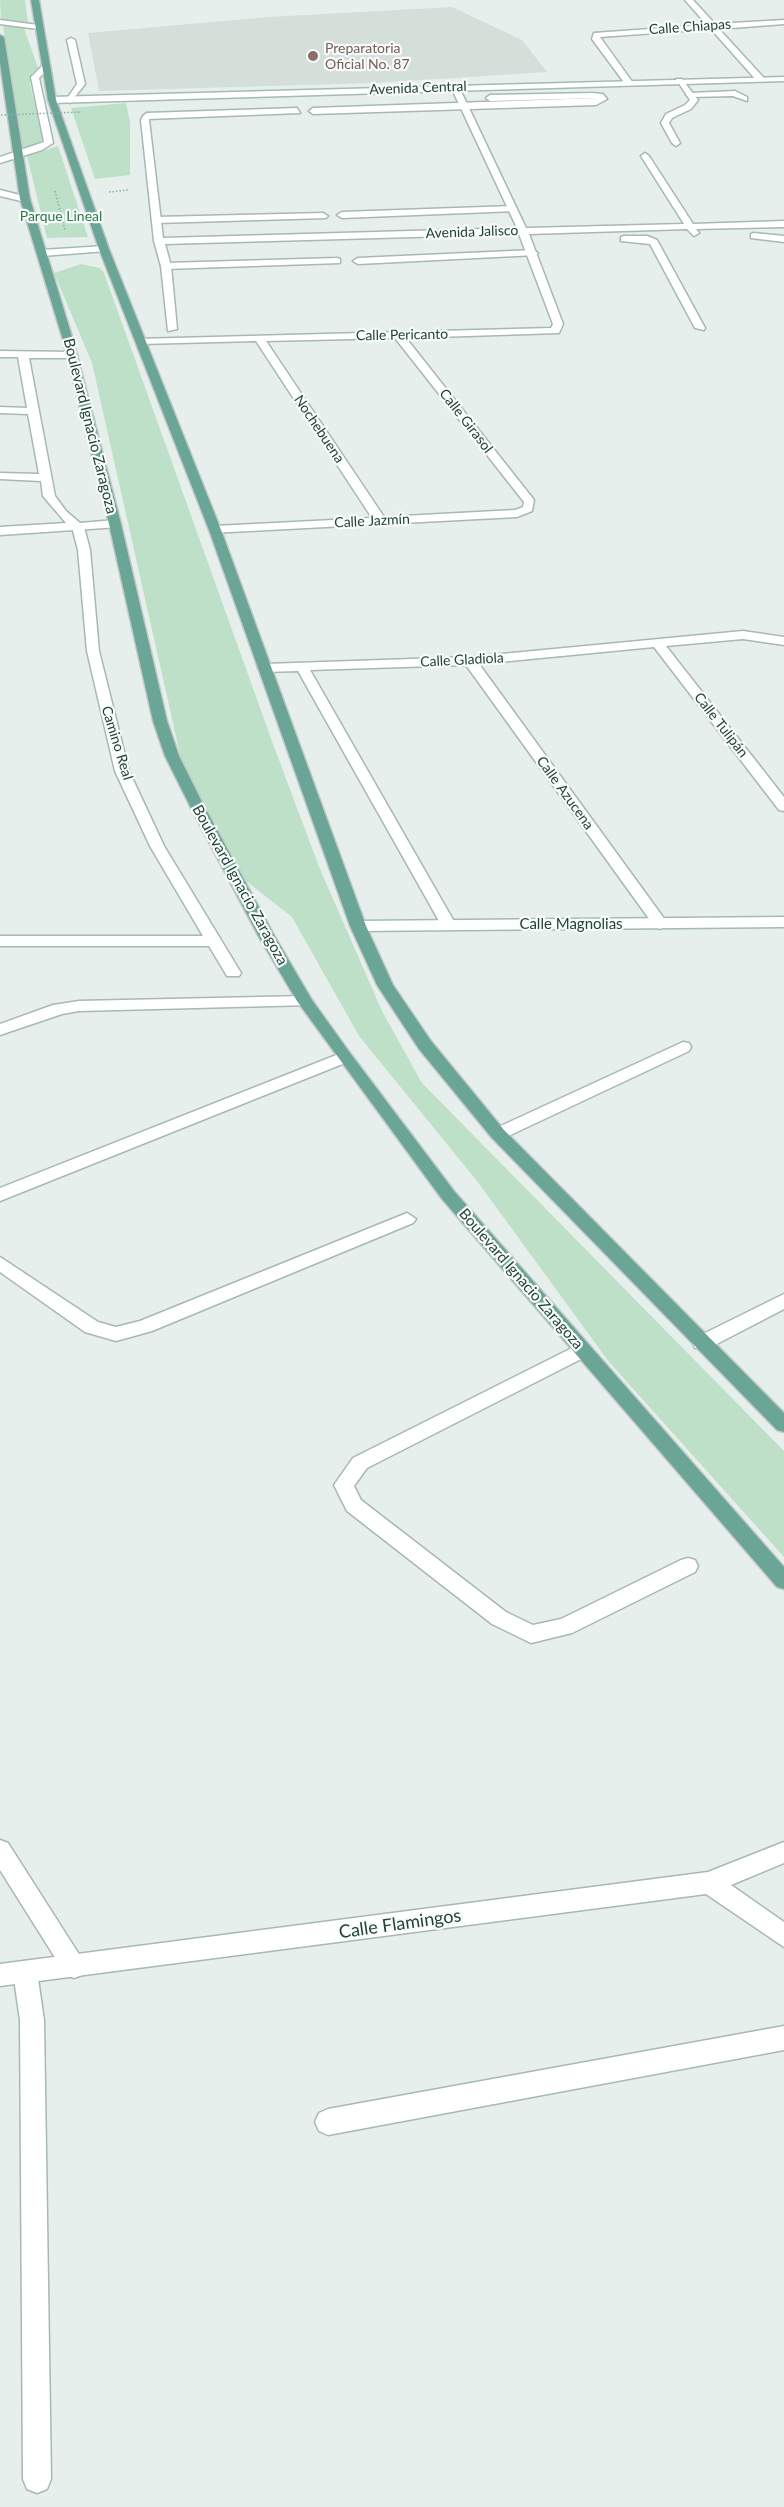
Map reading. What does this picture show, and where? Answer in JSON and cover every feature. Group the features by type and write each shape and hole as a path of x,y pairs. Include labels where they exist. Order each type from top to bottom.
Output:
{"main road":[{"path":"35,0 52,100 104,249 215,530 358,926 385,985 424,1045 498,1134 784,1425"},
{"name":"Boulevard Ignacio Zaragoza","path":"0,37 4,86 25,199 72,355 115,524 160,722 172,756 243,893 305,1001 344,1057 448,1194 784,1581"}],"street":[{"path":"689,0 759,79"},
{"path":"0,22 38,27"},
{"name":"Calle Chiapas","path":"629,83 596,39 597,35 711,25 784,22"},
{"path":"70,100 81,84 71,40"},
{"path":"0,160 44,146 50,140 35,77 46,67"},
{"name":"Avenida Central","path":"52,100 784,79"},
{"path":"676,144 664,123 669,116 688,107 694,100 680,81"},
{"name":"Calle Pericanto","path":"141,341 555,331 558,324 533,253 455,87"},
{"path":"690,95 735,93 744,99"},
{"path":"313,111 596,102 603,99 592,95 490,98"},
{"path":"172,329 166,266 159,241 145,120 147,116 297,111"},
{"path":"645,156 688,227 697,235 784,238"},
{"path":"0,193 25,199"},
{"path":"342,215 513,209"},
{"path":"157,220 323,216"},
{"name":"Avenida Jalisco","path":"159,241 784,224"},
{"path":"527,241 638,238 654,242 700,328"},
{"path":"42,253 104,249"},
{"path":"358,261 533,253"},
{"path":"166,266 337,261"},
{"name":"Calle Girasol","path":"398,335 530,502 528,509"},
{"name":"Nochebuena","path":"259,338 380,520"},
{"path":"0,354 72,355"},
{"path":"23,355 49,496 62,514 78,526"},
{"path":"0,410 33,411"},
{"path":"0,476 46,478"},
{"name":"Calle Jazmín","path":"215,530 517,513 528,509"},
{"path":"0,531 115,524"},
{"name":"Camino Real","path":"78,526 84,550 93,651 112,738 122,771 157,846 212,941 234,973"},
{"name":"Calle Gladiola","path":"265,668 470,661 743,635 784,641"},
{"name":"Calle Tulipán","path":"657,643 784,807"},
{"name":"Calle Azucena","path":"470,661 660,924"},
{"path":"302,667 448,925"},
{"name":"Calle Magnolias","path":"358,926 784,922"},
{"path":"0,941 212,941"},
{"path":"0,1030 59,1009 79,1006 305,1001"},
{"path":"498,1134 683,1047"},
{"path":"0,1195 344,1057"},
{"path":"0,1263 92,1327 116,1334 145,1326 407,1219"},
{"path":"702,1343 784,1301"},
{"path":"582,1350 360,1464 344,1485 354,1505 499,1618 531,1634 565,1627 688,1566"},
{"path":"0,1850 74,1967"},
{"name":"Calle Flamingos","path":"0,1975 709,1883 784,1852"},
{"path":"709,1883 784,1936"},
{"path":"25,1972 32,2020 37,2479"},
{"path":"328,2122 784,2038"}],"path":[{"path":"2,115 82,112"},
{"path":"85,195 130,190 130,183"}],"shaded area":[{"name":"Preparatoria Oficial No. 87","path":"452,7 522,40 547,72 374,83 99,91 88,33 269,17"}],"green space":[{"path":"0,0 25,0 28,22 1,20"},
{"path":"3,25 24,28 38,68 32,73 30,84 43,138 37,146 21,149"},
{"path":"126,103 130,122 130,175 95,179 71,108"},
{"name":"Parque Lineal","path":"58,146 88,237 47,238 27,156"},
{"path":"81,264 100,268 104,273 320,869 382,1011 422,1083 784,1451 784,1557 609,1362 477,1181 359,1036 292,917 241,877 184,772 92,363 54,273"}],"place":[{"name":"Preparatoria Oficial No. 87","path":"313,56"}]}
